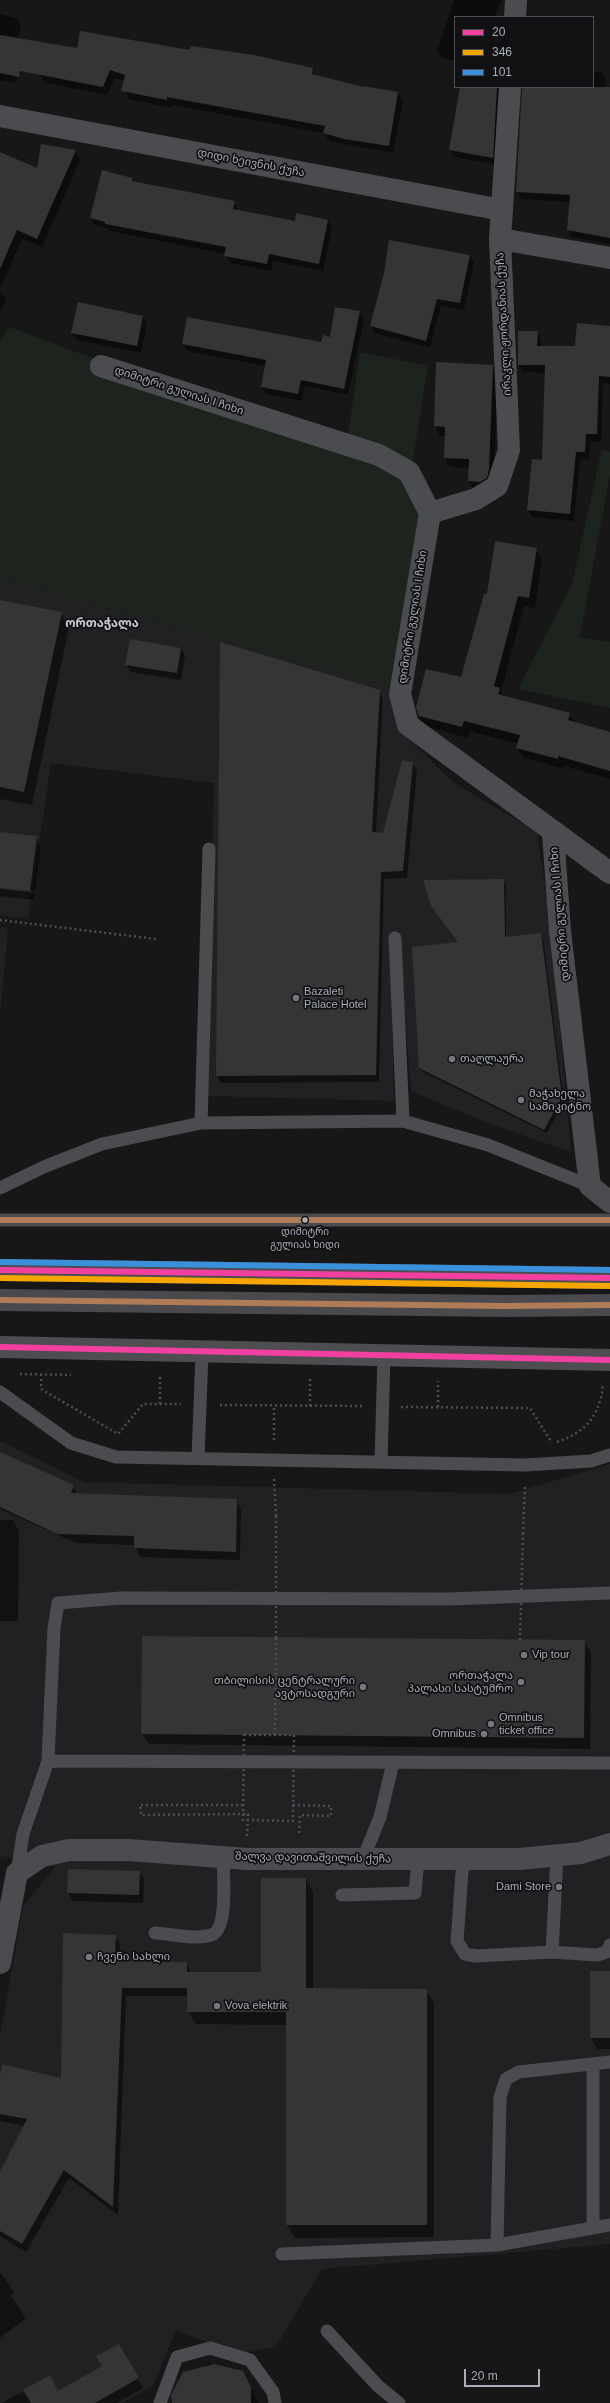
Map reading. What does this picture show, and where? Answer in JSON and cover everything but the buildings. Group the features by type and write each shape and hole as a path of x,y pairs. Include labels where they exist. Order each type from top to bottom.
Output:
{"highway":[{"path":"0,1270 610,1278"},
{"path":"0,1347 202,1353 610,1360"}],"main road":[{"path":"0,1300 505,1306 610,1305"}],"street":[{"path":"515,16 516,0"},
{"name":"ირაკლი ჟორდანიას ქუჩა","path":"430,513 476,499 497,486 509,450 500,239 510,88"},
{"name":"დიდი ხეივნის ქუჩა","path":"0,116 502,210"},
{"path":"500,239 610,258"},
{"name":"დიმიტრი გულიას I ჩიხი","path":"101,366 379,455 409,472 430,513 400,694 408,725 553,833 560,931 590,1186"},
{"path":"553,833 610,873"},
{"path":"590,1186 610,1202"},
{"name":"შალვა დავითაშვილის ქუჩა","path":"17,1872 42,1856 69,1850 128,1850 247,1859 520,1859 581,1853 610,1844"},
{"path":"0,1963 17,1872"}],"lane":[{"path":"200,1123 208,849"},
{"path":"394,938 403,1121"},
{"path":"0,1188 46,1166 102,1144 200,1123 403,1121 488,1145 590,1186"},
{"path":"0,1220 610,1220"},
{"path":"198,1458 202,1353"},
{"path":"381,1462 384,1355"},
{"path":"0,1392 71,1443 116,1456 525,1465 592,1461 610,1454"},
{"path":"17,1872 23,1834 48,1761 54,1628 58,1603 121,1598 448,1599 610,1593"},
{"path":"48,1761 610,1763"},
{"path":"363,1859 380,1817 393,1763"},
{"path":"610,1844 610,1858"},
{"path":"155,1933 200,1936 212,1935 219,1929 223,1917 223,1856"},
{"path":"552,1952 557,1856"},
{"path":"342,1895 415,1893 418,1859"},
{"path":"463,1859 457,1941 465,1954 476,1956 552,1952 597,1955 607,1952 610,1945"},
{"path":"497,2245 500,2097 506,2079 519,2072 610,2062"},
{"path":"593,2065 593,2228"},
{"path":"282,2254 497,2245 610,2225"},
{"path":"327,2331 378,2386 399,2403"},
{"path":"158,2402 177,2357 210,2348 250,2360 272,2392 275,2403"}],"path":[{"path":"0,920 156,939"},
{"path":"41,1374 41,1389 118,1434 143,1404 186,1404"},
{"path":"160,1376 160,1404"},
{"path":"310,1377 310,1406"},
{"path":"431,1378 446,1378"},
{"path":"438,1378 438,1407"},
{"path":"394,1406 530,1408 553,1444 572,1437 588,1425 597,1414 603,1389 599,1381"},
{"path":"217,1404 371,1407"},
{"path":"520,1640 525,1465"},
{"path":"275,1735 276,1516"},
{"path":"244,1735 294,1735 293,1821 243,1820 244,1762 244,1735"},
{"path":"243,1805 140,1805 140,1814 248,1814 247,1859"},
{"path":"293,1805 331,1806 331,1816 300,1815 299,1834"}],"shaded area":[{"path":"9,327 372,462 401,478 420,516 394,688 0,578 0,342"},
{"path":"360,352 428,366 412,465 348,436"},
{"path":"602,449 610,452 610,474 580,637 610,642 610,708 518,689 572,584"},
{"path":"0,578 394,688 401,732 454,783 537,832 551,925 571,1152 485,1122 411,1091 399,933 390,936 394,1101 208,1096 214,783 51,763 28,919 0,915"},
{"path":"0,927 8,928 0,1017"},
{"path":"0,1441 84,1482 509,1494 610,1464 610,2244 322,2269 276,2347 248,2352 219,2347 176,2330 153,2386 122,2403 0,2403 0,2037 23,1906 56,1866 0,1856"}],"transit line":[{"path":"0,1220 610,1220"},
{"name":"101","path":"0,1262 610,1270"},
{"name":"20","path":"0,1270 610,1278"},
{"name":"346","path":"0,1278 610,1286"},
{"path":"0,1300 505,1306 610,1305"},
{"name":"20","path":"0,1347 610,1360"}],"place":[{"name":"Bazaleti Palace Hotel","path":"296,998"},
{"name":"თაღლაურა","path":"452,1059"},
{"name":"მაჭახელა სამიკიტნო","path":"521,1100"},
{"name":"დიმიტრი გულიას ხიდი","path":"305,1220"},
{"name":"Vip tour","path":"524,1655"},
{"name":"ორთაჭალა პალასი სასტუმრო","path":"521,1682"},
{"name":"თბილისის ცენტრალური ავტოსადგური","path":"363,1687"},
{"name":"Omnibus ticket office","path":"491,1724"},
{"name":"Omnibus","path":"484,1734"},
{"name":"Dami Store","path":"559,1887"},
{"name":"ჩვენი სახლი","path":"89,1957"},
{"name":"Vova elektrik","path":"217,2006"}],"district":[{"name":"ორთაჭალა","path":"102,624"}]}
